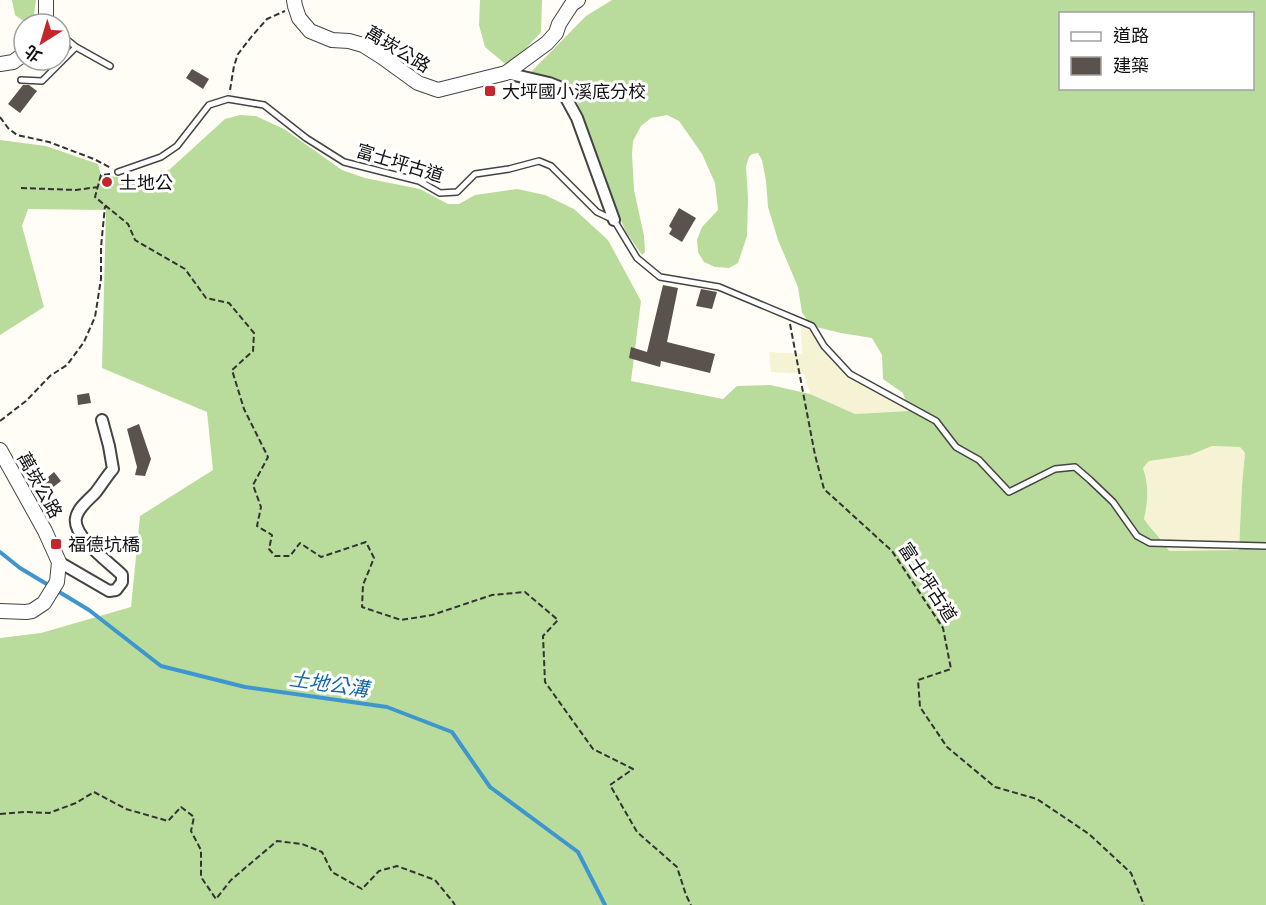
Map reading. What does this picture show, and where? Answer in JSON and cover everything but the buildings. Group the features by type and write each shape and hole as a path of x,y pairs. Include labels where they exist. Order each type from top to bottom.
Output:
{"street":[{"name":"萬崁公路","path":"294,3 299,18 310,31 332,40 363,45 418,83 430,88 445,90 506,74 547,43 556,33 572,4 578,0"},
{"path":"506,74 559,87 577,118 614,220"},
{"path":"0,611 26,612 44,603 57,582 59,566 109,591 116,590 122,582 122,575 84,539 77,528 76,518 83,506 113,469 102,420"},
{"name":"萬崁公路","path":"0,450 45,531 59,566"}],"lane":[{"path":"72,44 110,66"},
{"path":"21,80 42,81 76,47"},
{"path":"118,172 161,157 177,146 209,105 228,99"},
{"name":"富士坪古道","path":"228,99 264,105 306,138 344,162 419,181 440,193 457,192 476,174 539,161 551,166 597,212 614,220 637,258 660,277 719,287 812,326 824,346 850,374 936,421 956,447 979,460 1009,492 1055,469 1075,467 1113,502 1137,536 1150,543 1266,546"}],"path":[{"path":"228,99 238,54 267,19 294,3"},
{"path":"0,117 17,135 50,142 94,159 118,172"},
{"path":"118,172 101,175 95,198 128,224 135,240 185,269 206,298 230,303 254,333 253,351 232,370 244,409 268,457 253,485 261,507 257,526 272,535 269,549 274,556 290,556 300,543 321,557 366,542 374,558 363,585 362,607 402,620 432,615 492,595 525,592 558,620 543,636 545,682 593,749 633,769 610,785 637,832 677,867 691,905"},
{"path":"21,188 76,190 98,187"},
{"path":"0,421 26,401 50,376 67,365 84,342 94,316 101,279 105,206"},
{"name":"富士坪古道","path":"788,316 815,455 824,489 892,551 943,628 951,669 918,680 920,707 947,747 995,787 1037,799 1089,834 1131,873 1144,905"},
{"path":"0,814 49,813 76,804 94,792 126,809 168,820 181,807 194,817 191,831 201,850 201,877 216,899 231,880 278,841 302,844 322,852 332,872 362,889 379,871 397,866 435,880 455,905"}],"shaded area":[{"path":"801,327 811,331 823,352 849,379 910,411 855,414 810,394 804,374 771,372 769,352 802,354"},
{"path":"1212,446 1240,447 1245,453 1239,550 1169,551 1162,539 1151,531 1144,519 1146,508 1143,468 1149,461 1190,455"}],"green space":[{"path":"12,0 36,0 34,12 14,12"},
{"path":"480,0 542,0 541,32 509,67 485,47 479,25"},
{"path":"612,0 1266,0 1266,905 0,905 0,638 41,633 131,607 140,516 213,470 207,412 102,368 106,210 28,209 22,226 44,307 0,335 0,140 46,146 98,164 101,175 131,179 153,177 169,170 225,119 240,115 256,116 284,129 342,170 365,178 420,189 448,204 459,204 475,195 517,189 545,195 574,209 608,240 641,301 631,381 723,399 737,386 770,385 810,394 855,414 909,411 903,393 883,379 882,355 872,338 812,326 802,313 798,287 778,240 768,207 766,181 762,160 758,153 749,157 746,166 747,236 738,263 729,268 715,267 704,262 698,252 697,240 702,227 718,210 715,183 702,154 679,121 667,115 651,118 641,126 633,141 632,154 634,190 644,236 645,252 642,255 626,232 618,214 574,94 558,81 530,73 586,16","holes":["1212,446 1240,447 1245,453 1239,550 1169,551 1144,519 1147,494 1143,468 1149,461 1190,455"]}],"waterway":[{"name":"土地公溝","path":"0,552 20,568 50,586"},
{"name":"土地公溝","path":"56,590 89,610 161,666 245,687 387,707 452,732 490,787 578,852 605,905"}],"place":[{"name":"大坪國小溪底分校","path":"490,91"},
{"name":"土地公","path":"107,182"},
{"name":"福德坑橋","path":"56,544"}]}
